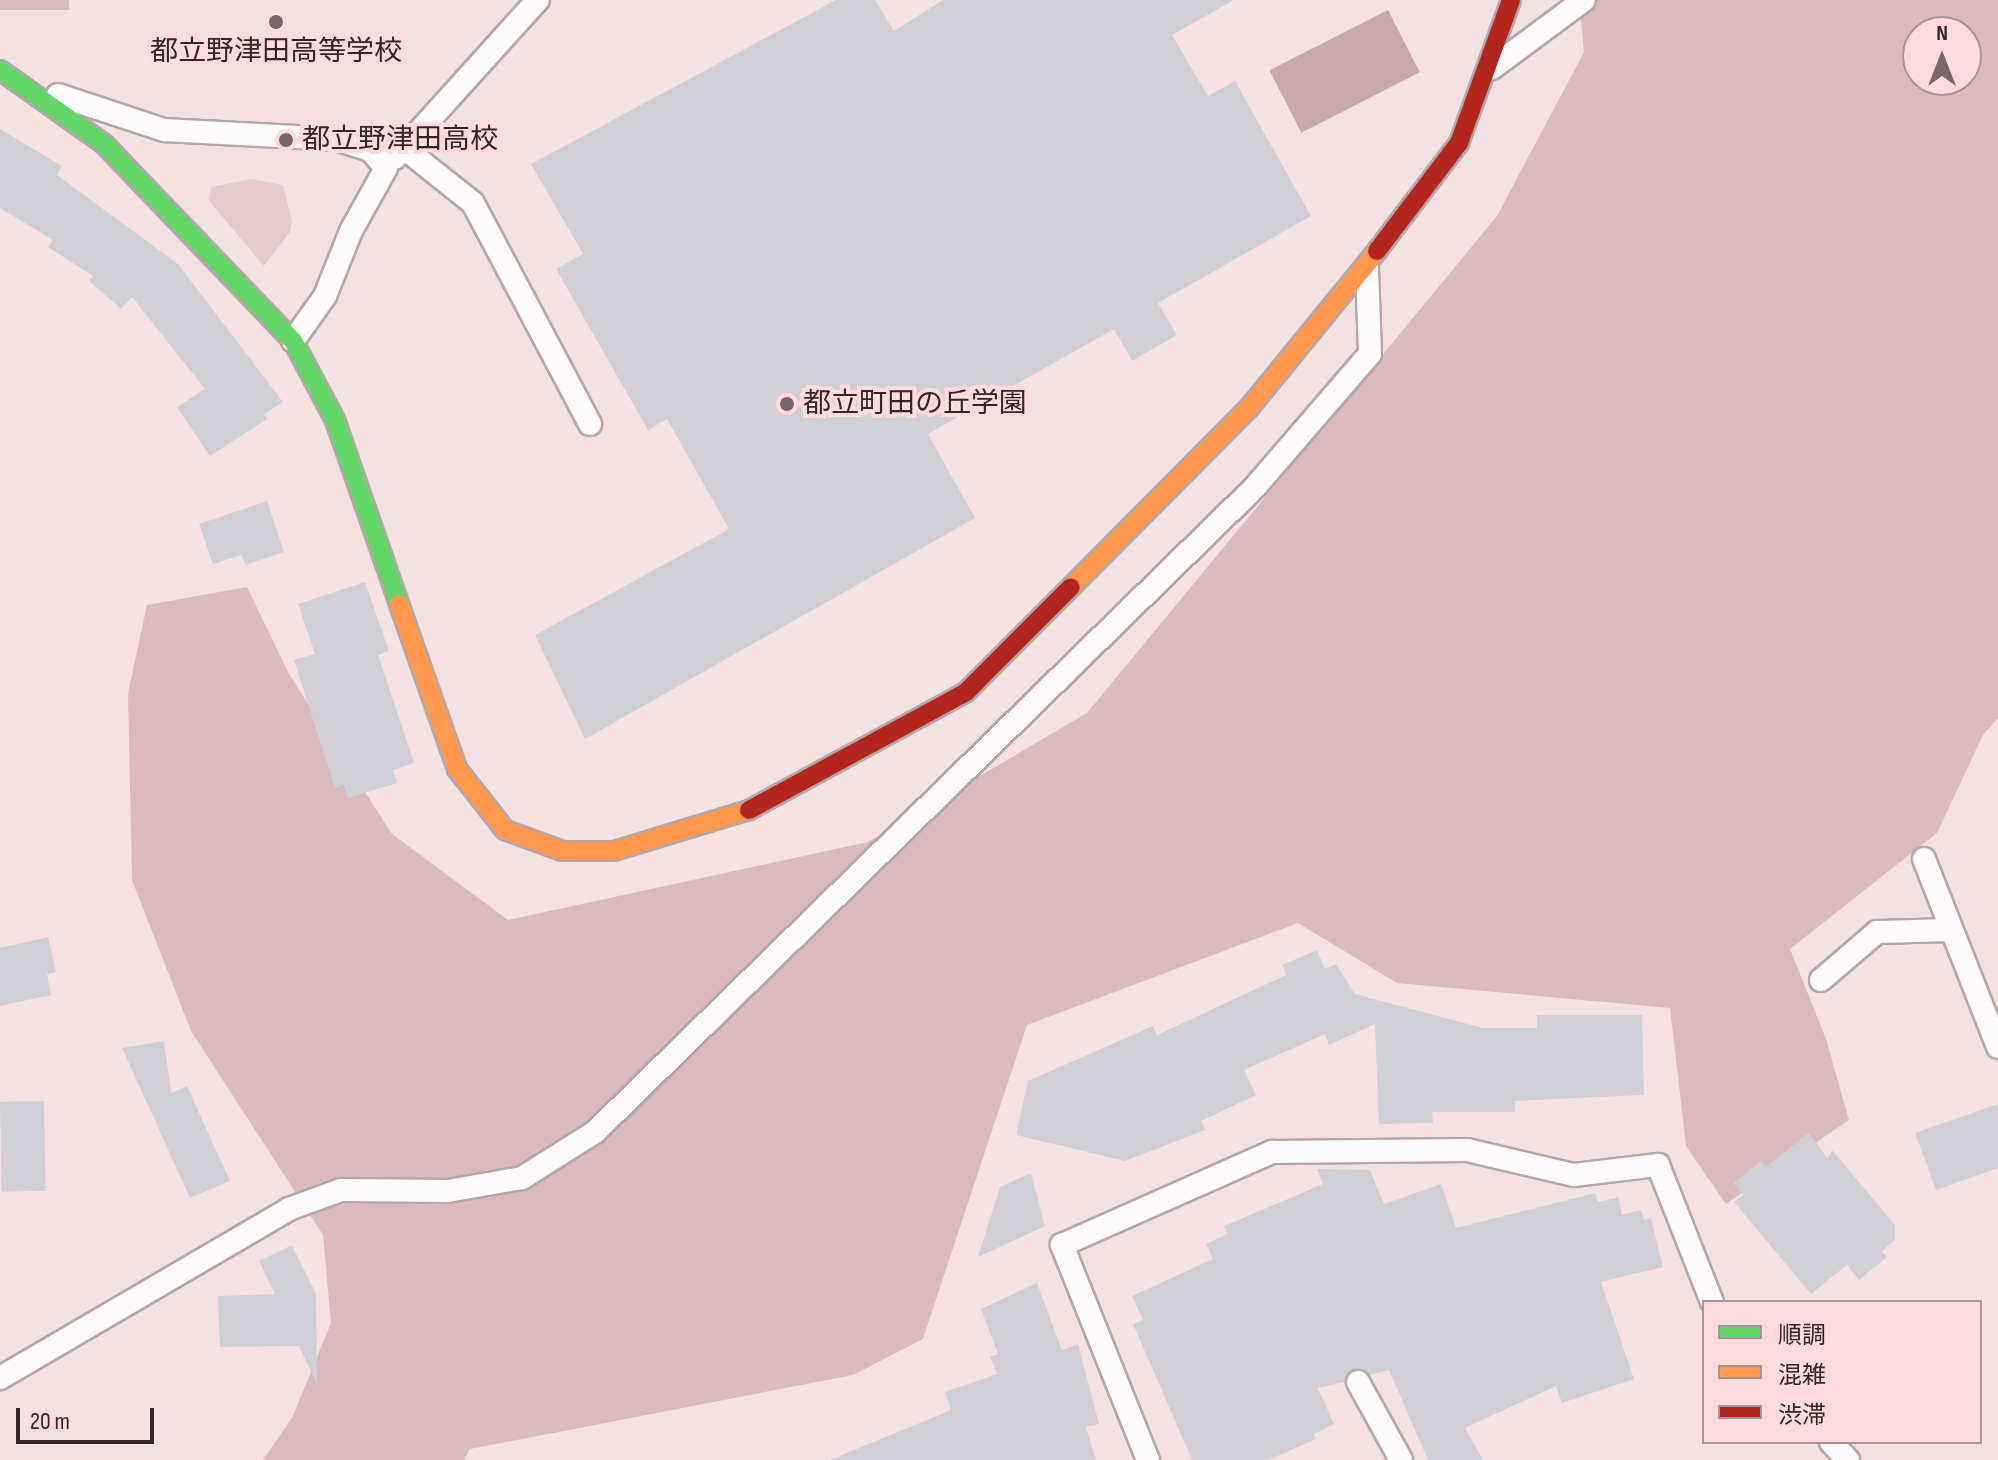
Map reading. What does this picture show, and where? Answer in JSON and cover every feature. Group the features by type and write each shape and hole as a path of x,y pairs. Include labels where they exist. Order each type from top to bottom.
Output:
{"street":[{"path":"0,70 27,85 104,144 293,341 335,420 457,769 505,830 562,851 614,851 763,806 966,692 1249,408 1367,264 1459,143 1511,0"}],"lane":[{"path":"293,341 325,296 351,231 386,168 538,0"},
{"path":"1484,73 1584,0"},
{"path":"27,85 164,130 286,140 336,139 370,150 386,168"},
{"path":"404,148 473,203 590,424"},
{"path":"0,1378 289,1209 341,1190 448,1191 522,1178 595,1132 1255,487 1370,354 1367,264"},
{"path":"1924,859 1998,1047"},
{"path":"1821,980 1877,932 1951,930"},
{"path":"1148,1460 1062,1245 1272,1152 1467,1150 1574,1175 1658,1165 1711,1300"},
{"path":"1358,1382 1401,1460"},
{"path":"1833,1444 1848,1460"}],"shaded area":[{"path":"0,0 69,0 69,10 0,10"},
{"path":"1579,0 1998,0 1998,718 1983,735 1937,833 1790,949 1826,1039 1849,1120 1726,1204 1686,1146 1670,1008 1397,983 1298,923 1027,1025 923,1339 853,1375 470,1449 464,1460 263,1460 292,1418 331,1323 323,1235 191,1031 132,880 128,693 147,605 247,587 289,674 392,834 508,920 868,842 1087,713 1497,216 1584,52"},
{"path":"1388,10 1420,72 1301,133 1269,70"},
{"path":"251,179 283,185 292,221 290,232 264,266 209,201 211,187"}],"building":[{"path":"836,0 875,0 894,31 943,0 1234,0 1172,35 1208,96 1235,81 1311,216 1158,303 1177,335 1132,361 1114,329 928,434 975,518 585,739 535,635 729,529 667,419 648,430 556,269 583,254 531,164"},
{"path":"0,129 62,166 57,175 178,264 283,402 264,414 267,419 210,456 177,407 205,389 132,297 121,309 89,281 93,276 48,247 53,240 0,208"},
{"path":"267,501 284,552 246,565 241,555 213,564 199,524"},
{"path":"365,582 389,651 378,655 414,763 393,770 397,783 348,798 344,785 335,788 294,660 315,654 298,604"},
{"path":"48,937 56,972 47,974 51,995 0,1006 0,948"},
{"path":"1317,950 1325,969 1336,964 1355,994 1483,1028 1537,1028 1537,1015 1642,1015 1644,1095 1515,1101 1515,1112 1432,1112 1433,1123 1379,1124 1375,1024 1329,1045 1325,1034 1244,1070 1256,1095 1201,1121 1205,1130 1125,1161 1016,1135 1028,1081 1153,1026 1157,1035 1286,975 1282,965"},
{"path":"164,1041 171,1093 187,1086 230,1181 190,1198 122,1048"},
{"path":"44,1101 46,1191 2,1192 0,1102"},
{"path":"1998,1104 1998,1168 1936,1190 1915,1133"},
{"path":"1809,1133 1828,1159 1832,1150 1895,1225 1895,1240 1882,1251 1887,1257 1859,1280 1847,1265 1811,1294 1734,1202 1743,1195 1733,1183 1761,1161 1765,1167"},
{"path":"1317,1169 1370,1170 1384,1204 1441,1184 1456,1228 1595,1193 1598,1202 1618,1197 1622,1215 1641,1210 1644,1220 1651,1218 1663,1267 1601,1282 1634,1379 1562,1403 1556,1386 1465,1428 1483,1460 1428,1460 1389,1370 1370,1375 1358,1368 1344,1382 1318,1388 1334,1424 1314,1434 1316,1439 1268,1460 1192,1460 1133,1324 1143,1320 1132,1296 1213,1259 1206,1244 1227,1234 1224,1226 1323,1184"},
{"path":"1031,1173 1045,1226 978,1257 1000,1187"},
{"path":"292,1245 316,1293 317,1384 299,1346 220,1347 218,1296 275,1294 259,1261"},
{"path":"1037,1283 1062,1350 1078,1344 1099,1424 1086,1427 1096,1460 830,1460 951,1410 945,1392 997,1374 990,1357 998,1354 981,1309"}],"traffic: fast":[{"path":"0,70 104,144 293,341 335,420 399,604"}],"traffic: slow":[{"path":"1071,587 1249,408 1377,251"},
{"path":"399,604 457,769 505,830 562,851 614,851 749,810"}],"traffic: jam":[{"path":"1377,251 1459,143 1511,0"},
{"path":"749,810 966,692 1071,587"}],"place":[{"name":"都立野津田高等学校","path":"276,22"},
{"name":"都立野津田高校","path":"286,140"},
{"name":"都立町田の丘学園","path":"787,404"}]}
